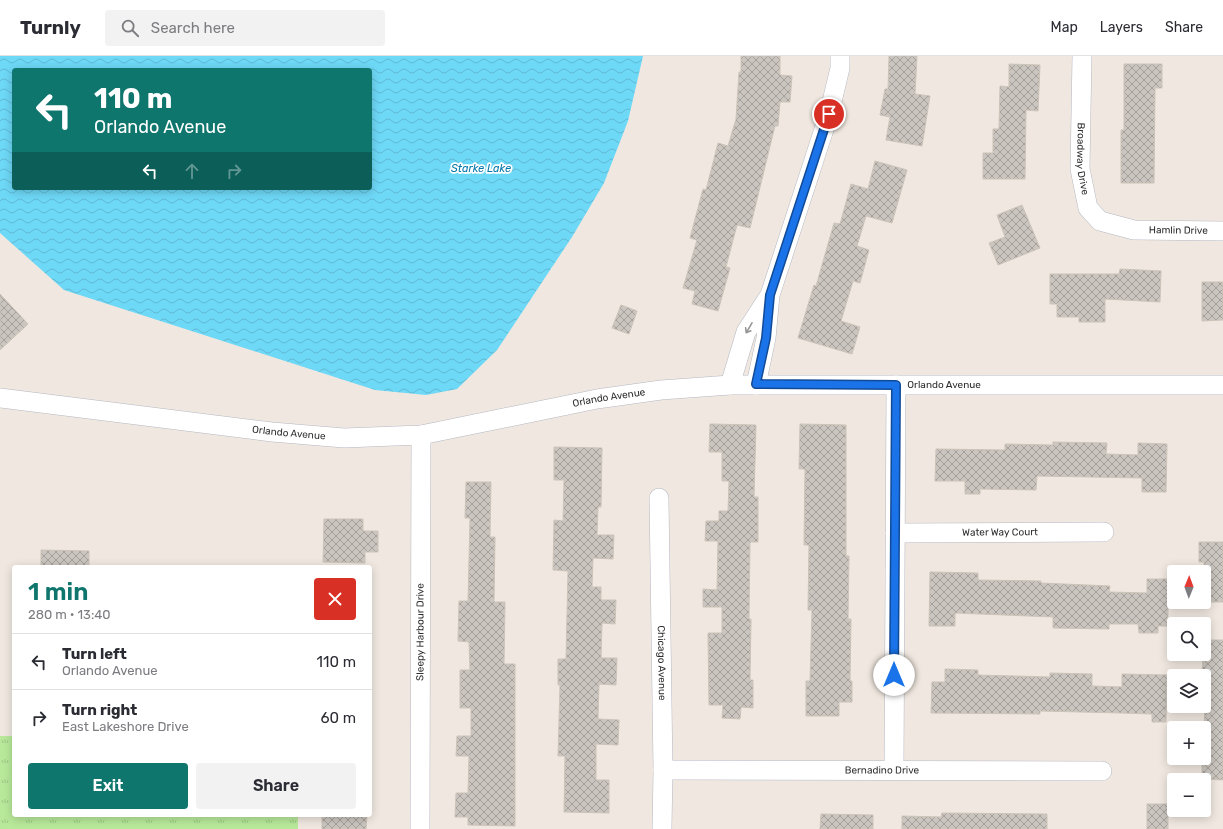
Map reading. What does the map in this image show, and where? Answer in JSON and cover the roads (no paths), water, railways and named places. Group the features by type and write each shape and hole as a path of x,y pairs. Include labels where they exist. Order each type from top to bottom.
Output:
{"street":[{"path":"756,384 766,338 770,295 829,114 840,68 840,56"},
{"name":"Broadway Drive","path":"1082,56 1080,170 1088,208 1100,221 1134,230"},
{"name":"Hamlin Drive","path":"1134,230 1223,231"},
{"path":"730,385 746,332 770,295"},
{"name":"Orlando Avenue","path":"0,398 272,432 344,438 421,435 597,399 661,390 730,385 1223,385"},
{"path":"894,770 896,385"},
{"name":"Sleepy Harbour Drive","path":"420,829 421,435"},
{"name":"Chicago Avenue","path":"659,498 663,770 662,829"},
{"name":"Water Way Court","path":"895,533 1104,532"},
{"name":"Bernadino Drive","path":"663,770 1102,772"}],"water":[{"name":"Starke Lake","path":"0,56 643,56 628,121 604,183 572,237 497,350 457,389 426,395 375,390 64,290 0,233"}]}
